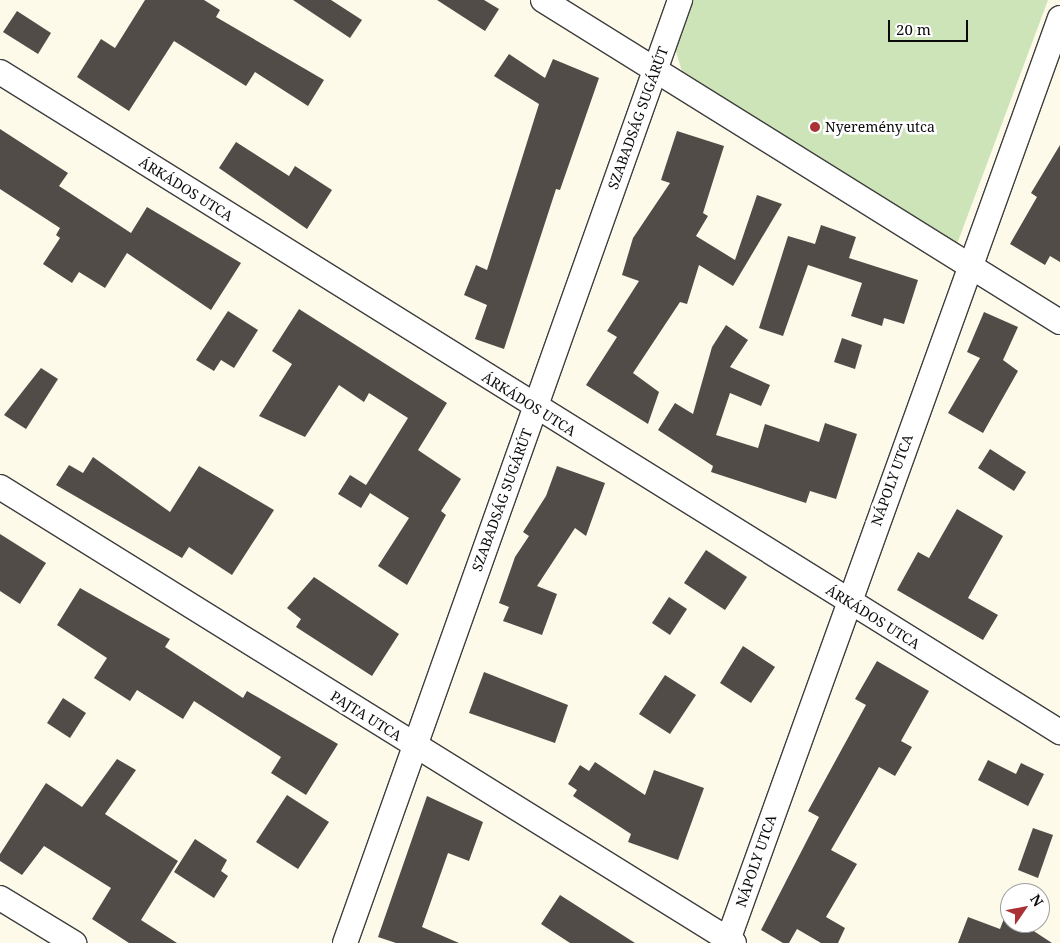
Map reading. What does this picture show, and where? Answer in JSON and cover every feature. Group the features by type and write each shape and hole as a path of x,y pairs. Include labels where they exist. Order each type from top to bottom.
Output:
{"street":[{"path":"543,0 1060,322"},
{"name":"SZABADSÁG SUGÁRÚT","path":"345,943 680,0"},
{"name":"NÁPOLY UTCA","path":"730,942 847,601 971,268 1060,18"},
{"name":"ÁRKÁDOS UTCA","path":"0,72 535,408 1060,732"},
{"name":"PAJTA UTCA","path":"0,486 730,942"},
{"path":"0,898 74,943"}],"green space":[{"path":"693,0 1048,0 957,244 683,75 675,48"}],"building":[{"path":"145,0 204,0 220,10 216,17 324,80 308,106 255,72 246,86 174,41 129,111 77,77 101,39 115,48"},
{"path":"293,0 331,0 362,20 350,38"},
{"path":"437,0 484,0 499,9 485,31"},
{"path":"17,11 51,33 38,54 3,32"},
{"path":"509,54 545,78 553,59 599,78 560,190 556,189 504,349 475,339 487,305 464,295 476,265 487,270 539,104 494,76"},
{"path":"0,129 68,173 59,186 131,233 147,207 241,263 211,310 127,253 105,288 79,272 72,283 43,264 60,238 56,235 60,228 0,189"},
{"path":"677,131 724,146 703,213 708,216 696,236 735,260 757,195 782,204 733,286 699,265 687,304 680,302 633,373 659,392 648,424 586,385 617,337 607,331 639,281 622,275 633,238 670,183 661,180"},
{"path":"236,142 289,176 295,166 332,190 307,229 219,168"},
{"path":"1060,145 1060,262 1050,256 1045,265 1010,244 1037,197 1031,193"},
{"path":"821,225 856,237 849,258 918,280 904,324 884,318 882,326 851,316 862,283 808,265 783,336 759,328 788,236 815,244"},
{"path":"299,309 447,403 418,450 461,479 441,511 446,515 407,585 378,566 409,518 370,493 361,508 338,494 350,475 366,485 408,418 369,393 364,402 339,385 305,437 259,416 292,364 272,351"},
{"path":"228,311 258,330 234,368 221,360 214,371 196,360"},
{"path":"984,312 1018,327 1003,360 1018,371 983,433 948,413 980,358 967,352"},
{"path":"726,325 748,340 730,367 770,385 761,406 730,393 716,435 758,448 765,424 819,442 825,423 857,434 836,499 810,491 806,503 711,472 713,466 658,430 675,403 693,414 712,347"},
{"path":"842,338 862,345 855,369 834,362"},
{"path":"41,368 58,379 26,429 4,415"},
{"path":"990,449 1026,472 1014,491 978,468"},
{"path":"93,457 170,512 199,466 274,510 232,575 189,547 182,558 56,485 69,465 83,473"},
{"path":"557,466 605,483 586,536 575,528 537,586 557,594 542,635 503,621 509,607 499,603 515,557 529,536 523,532 546,496"},
{"path":"957,509 1003,536 968,598 998,615 983,640 897,590 918,552 929,558"},
{"path":"0,534 46,563 20,604 0,591"},
{"path":"706,550 747,577 725,610 684,583"},
{"path":"314,577 399,634 372,676 296,627 301,619 287,608"},
{"path":"80,588 170,639 165,647 243,698 247,691 338,744 306,795 271,773 281,757 194,701 183,719 137,690 130,701 94,678 107,658 57,625"},
{"path":"669,597 687,609 670,635 652,623"},
{"path":"743,646 775,667 751,703 720,683"},
{"path":"877,661 929,691 901,741 912,747 895,776 879,767 831,850 857,864 826,917 845,928 838,943 821,943 797,929 789,943 783,943 761,930 819,817 808,811 866,705 855,699"},
{"path":"484,672 568,705 555,743 469,713"},
{"path":"665,675 696,695 670,734 639,714"},
{"path":"63,698 86,713 70,738 47,723"},
{"path":"117,759 136,770 105,814 178,861 141,920 177,943 129,943 92,919 111,888 44,846 22,875 0,861 0,854 46,783 82,807"},
{"path":"988,760 1016,774 1021,763 1044,774 1028,806 978,780"},
{"path":"595,762 645,795 654,770 704,788 678,860 628,842 631,834 573,796 577,790 568,784 580,765 589,771"},
{"path":"287,795 329,822 298,869 256,842"},
{"path":"427,796 483,822 469,861 448,853 422,927 459,943 396,943 378,937"},
{"path":"1033,828 1053,835 1038,878 1018,870"},
{"path":"195,839 227,860 221,871 228,876 214,898 174,872"},
{"path":"560,895 635,943 570,943 541,924"},
{"path":"968,917 1000,929 1000,933 1037,933 1052,943 958,943"}],"place":[{"name":"Nyeremény utca","path":"815,127"}]}
